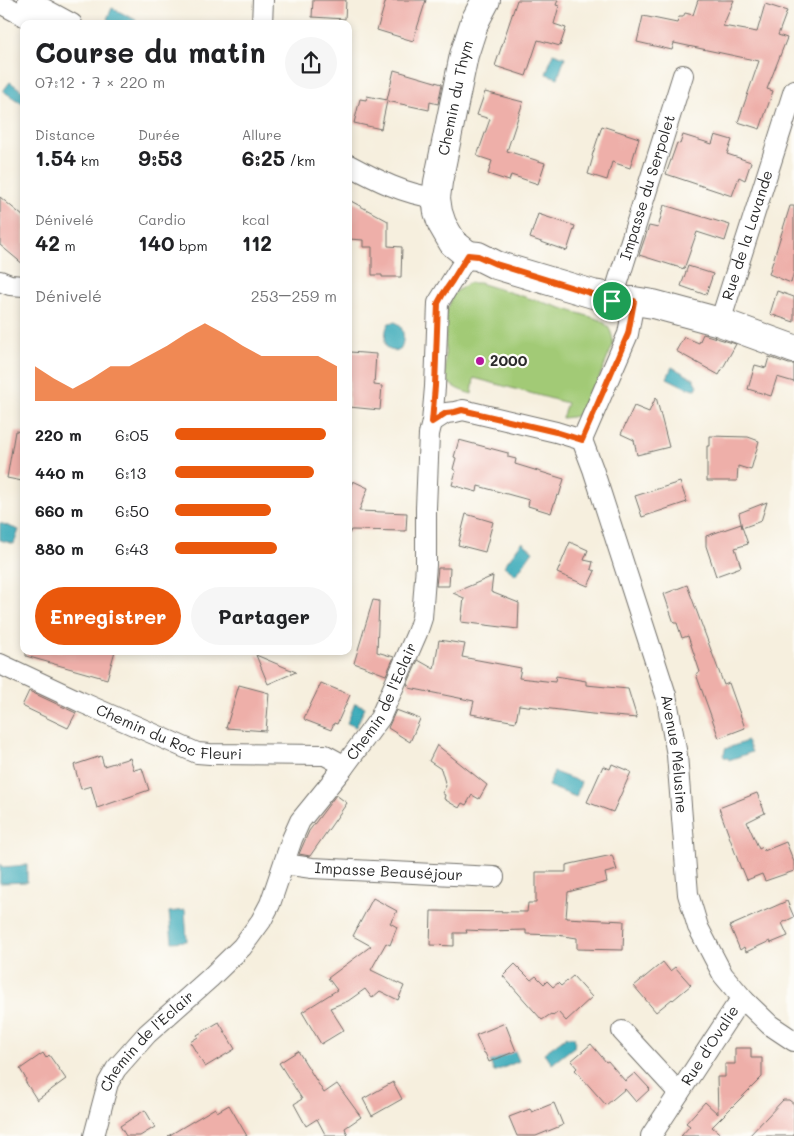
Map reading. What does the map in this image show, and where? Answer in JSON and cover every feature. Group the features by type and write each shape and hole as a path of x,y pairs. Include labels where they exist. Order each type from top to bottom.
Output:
{"street":[{"path":"28,0 65,20"},
{"path":"262,20 263,0"},
{"name":"Chemin du Thym","path":"436,198 464,55 475,21 486,0"},
{"path":"0,2 32,20"},
{"name":"Impasse du Serpolet","path":"582,440 628,334 623,301 683,75"},
{"name":"Rue de la Lavande","path":"720,322 794,90"},
{"path":"352,167 388,185 420,196 436,198 442,224 453,243 468,255 478,256 496,264 593,294 623,301 653,304 720,322 794,349"},
{"name":"Chemin de l'Eclair","path":"94,1136 108,1082 116,1069 147,1034 242,947 261,921 270,904 300,821 380,718 417,634 422,618 426,565 429,434 435,386 438,303 468,255"},
{"path":"0,281 10,286 20,286"},
{"path":"435,386 458,399 462,410"},
{"path":"432,422 446,413 462,410 582,440"},
{"name":"Avenue Mélusine","path":"582,440 666,695 678,755 688,894 698,927 723,975 744,1000 770,1025 794,1041"},
{"name":"Chemin du Roc Fleuri","path":"0,664 197,753 325,755 336,761 343,768"},
{"name":"Impasse Beauséjour","path":"284,864 312,868 494,876"},
{"name":"Rue d'Ovalie","path":"651,1136 734,1009 744,1000"},
{"name":"Rue d'Ovalie","path":"622,1031 679,1093"}],"green space":[{"path":"468,283 479,283 601,320 607,325 612,334 613,345 586,409 575,416 562,418 567,403 474,378 472,394 457,389 445,379 446,313 453,294"}],"water":[{"path":"112,8 136,20 109,20 107,19"},
{"path":"553,53 565,57 558,78 546,74"},
{"path":"10,82 20,89 20,102 3,91"},
{"path":"395,322 401,327 403,342 400,350 394,351 387,348 385,340 389,323"},
{"path":"672,367 694,379 698,385 696,389 687,388 667,378"},
{"path":"0,523 19,530 14,544 0,540"},
{"path":"522,542 533,551 516,575 504,566"},
{"path":"355,703 365,707 356,727 347,723"},
{"path":"747,741 752,752 729,760 725,758 723,755 725,749"},
{"path":"554,772 581,782 576,797 548,786"},
{"path":"0,864 3,867 27,865 27,882 0,883"},
{"path":"185,910 187,941 172,942 169,912"},
{"path":"567,1036 574,1037 575,1046 552,1064 544,1053"},
{"path":"514,1049 519,1061 494,1072 489,1059"}],"building":[{"path":"313,0 346,0 345,19 312,17"},
{"path":"386,0 426,0 413,41 377,30"},
{"path":"517,0 558,0 556,5 559,6 554,24 566,28 560,46 538,40 526,76 495,66"},
{"path":"698,0 734,0 723,26 757,32 765,4 787,11 778,35 787,38 767,89 773,91 760,129 738,122 759,61 674,43 672,50 637,42 643,16 677,23 679,17 683,17 685,13 693,15"},
{"path":"394,70 442,84 438,104 430,102 429,110 387,101 381,129 354,123 360,99 366,100 367,96 387,100"},
{"path":"485,92 523,102 507,151 545,163 538,184 511,175 509,181 488,174 492,161 477,156 490,119 477,115"},
{"path":"602,126 639,138 630,168 612,162 607,180 588,174"},
{"path":"683,135 712,144 715,135 732,140 727,154 751,162 745,180 739,177 732,196 666,174 677,143 680,144"},
{"path":"0,197 20,214 20,262 0,245"},
{"path":"352,202 388,221 388,246 402,247 401,277 372,275 372,247 363,247 363,240 352,239"},
{"path":"664,205 730,225 725,241 697,232 684,269 639,255 649,226 658,228"},
{"path":"790,206 794,206 794,271 791,283 769,274"},
{"path":"538,214 575,226 567,251 530,238"},
{"path":"688,266 713,274 706,295 681,286"},
{"path":"777,291 794,297 794,322 770,314"},
{"path":"703,334 736,344 719,375 676,351 684,337 699,343"},
{"path":"352,352 376,354 374,385 382,386 380,410 352,407"},
{"path":"769,357 794,364 794,382 777,377 771,396 748,389 755,365 766,368"},
{"path":"656,397 669,447 637,455 634,440 621,434 634,406 649,412"},
{"path":"15,431 20,432 20,481 7,478"},
{"path":"710,436 748,437 759,441 751,470 738,466 737,481 707,481 707,446 710,446"},
{"path":"459,440 508,453 508,457 516,459 515,464 564,479 551,513 528,506 529,500 478,486 477,492 452,485 456,471 453,469 456,458 454,457"},
{"path":"353,481 368,488 359,511 407,513 406,531 352,530"},
{"path":"680,482 687,502 642,517 635,496"},
{"path":"767,502 761,521 742,528 739,513"},
{"path":"466,514 493,522 485,552 458,545"},
{"path":"741,524 748,544 735,548 741,567 716,576 706,546 706,536"},
{"path":"570,542 588,550 584,560 593,562 591,569 595,571 588,586 557,573"},
{"path":"438,568 450,568 449,586 436,586"},
{"path":"493,576 491,592 519,603 518,629 461,622 464,598 453,593"},
{"path":"687,585 724,685 729,683 745,728 719,738 696,674 700,672 688,636 682,638 677,623 674,623 664,594"},
{"path":"373,600 379,601 377,652 394,657 386,675 354,663"},
{"path":"439,640 465,644 462,657 521,668 519,678 555,682 556,676 586,681 586,685 628,689 637,718 519,705 516,722 471,714 474,701 409,688 410,686 407,685 418,660 434,669"},
{"path":"26,655 114,655 107,679"},
{"path":"256,655 296,672 268,684"},
{"path":"321,683 350,695 337,724 334,723 331,730 304,718"},
{"path":"239,685 269,693 266,731 226,728"},
{"path":"29,691 76,713 68,728 22,706"},
{"path":"396,710 420,719 410,742 388,728"},
{"path":"437,745 487,785 479,799 472,795 466,805 462,803 459,808 444,799 445,795 442,793 446,786 441,769 429,761"},
{"path":"101,756 104,766 130,758 134,770 142,768 149,790 97,808 91,786 81,789 74,765"},
{"path":"612,764 631,772 613,812 587,802 603,766 610,769"},
{"path":"757,793 765,813 747,822 759,849 763,847 764,851 786,842 794,862 794,871 765,881 762,874 747,880 741,869 719,808"},
{"path":"336,795 347,803 310,856 299,854 309,831"},
{"path":"612,855 617,870 605,873 607,882 568,892 566,918 624,921 623,950 577,949 577,938 526,934 526,930 466,930 467,933 454,933 454,946 430,945 431,911 527,912 528,903 536,903 536,872 566,872 566,865"},
{"path":"373,898 397,911 390,923 397,927 390,945 386,943 371,970 404,986 398,1000 380,991 372,998 365,989 348,1001 330,1008 344,1030 321,1044 302,1012 337,990 328,978 371,946 353,936"},
{"path":"787,901 794,917 782,923 788,936 771,943 770,941 746,952 744,947 740,950 730,926"},
{"path":"663,962 670,971 675,967 691,985 656,1012 634,986"},
{"path":"515,964 531,980 536,976 544,984 547,981 553,987 558,983 561,986 573,976 592,997 566,1021 558,1012 542,1020 503,976"},
{"path":"219,1022 235,1049 205,1067 190,1042 198,1037 197,1035"},
{"path":"505,1023 516,1051 489,1062 476,1035"},
{"path":"591,1044 625,1081 635,1073 650,1089 636,1102 625,1089 606,1105 575,1070 577,1068 571,1061"},
{"path":"735,1048 751,1048 751,1058 762,1058 762,1077 712,1127 723,1136 681,1136 690,1126 686,1123 705,1102 718,1114 717,1077 725,1077 725,1064 735,1064"},
{"path":"298,1051 324,1093 337,1084 361,1117 345,1128 348,1136 326,1136 317,1119 306,1126 294,1104 302,1099 279,1063"},
{"path":"43,1053 46,1058 49,1055 66,1079 37,1100 20,1069"},
{"path":"393,1082 402,1099 372,1116 363,1099"},
{"path":"783,1100 789,1100 794,1104 794,1136 749,1136"},
{"path":"554,1103 563,1125 536,1136 517,1136 509,1117 530,1109 532,1112"},
{"path":"229,1105 247,1136 168,1136 215,1108 217,1112"},
{"path":"145,1110 155,1127 140,1136 126,1136 120,1126"}],"place":[{"name":"2000","path":"480,361"}],"route":[{"path":"468,255 478,256 496,264 593,294 606,296 612,301 634,301 628,334 582,440 462,410 446,413 432,422 438,303 468,255"}]}
